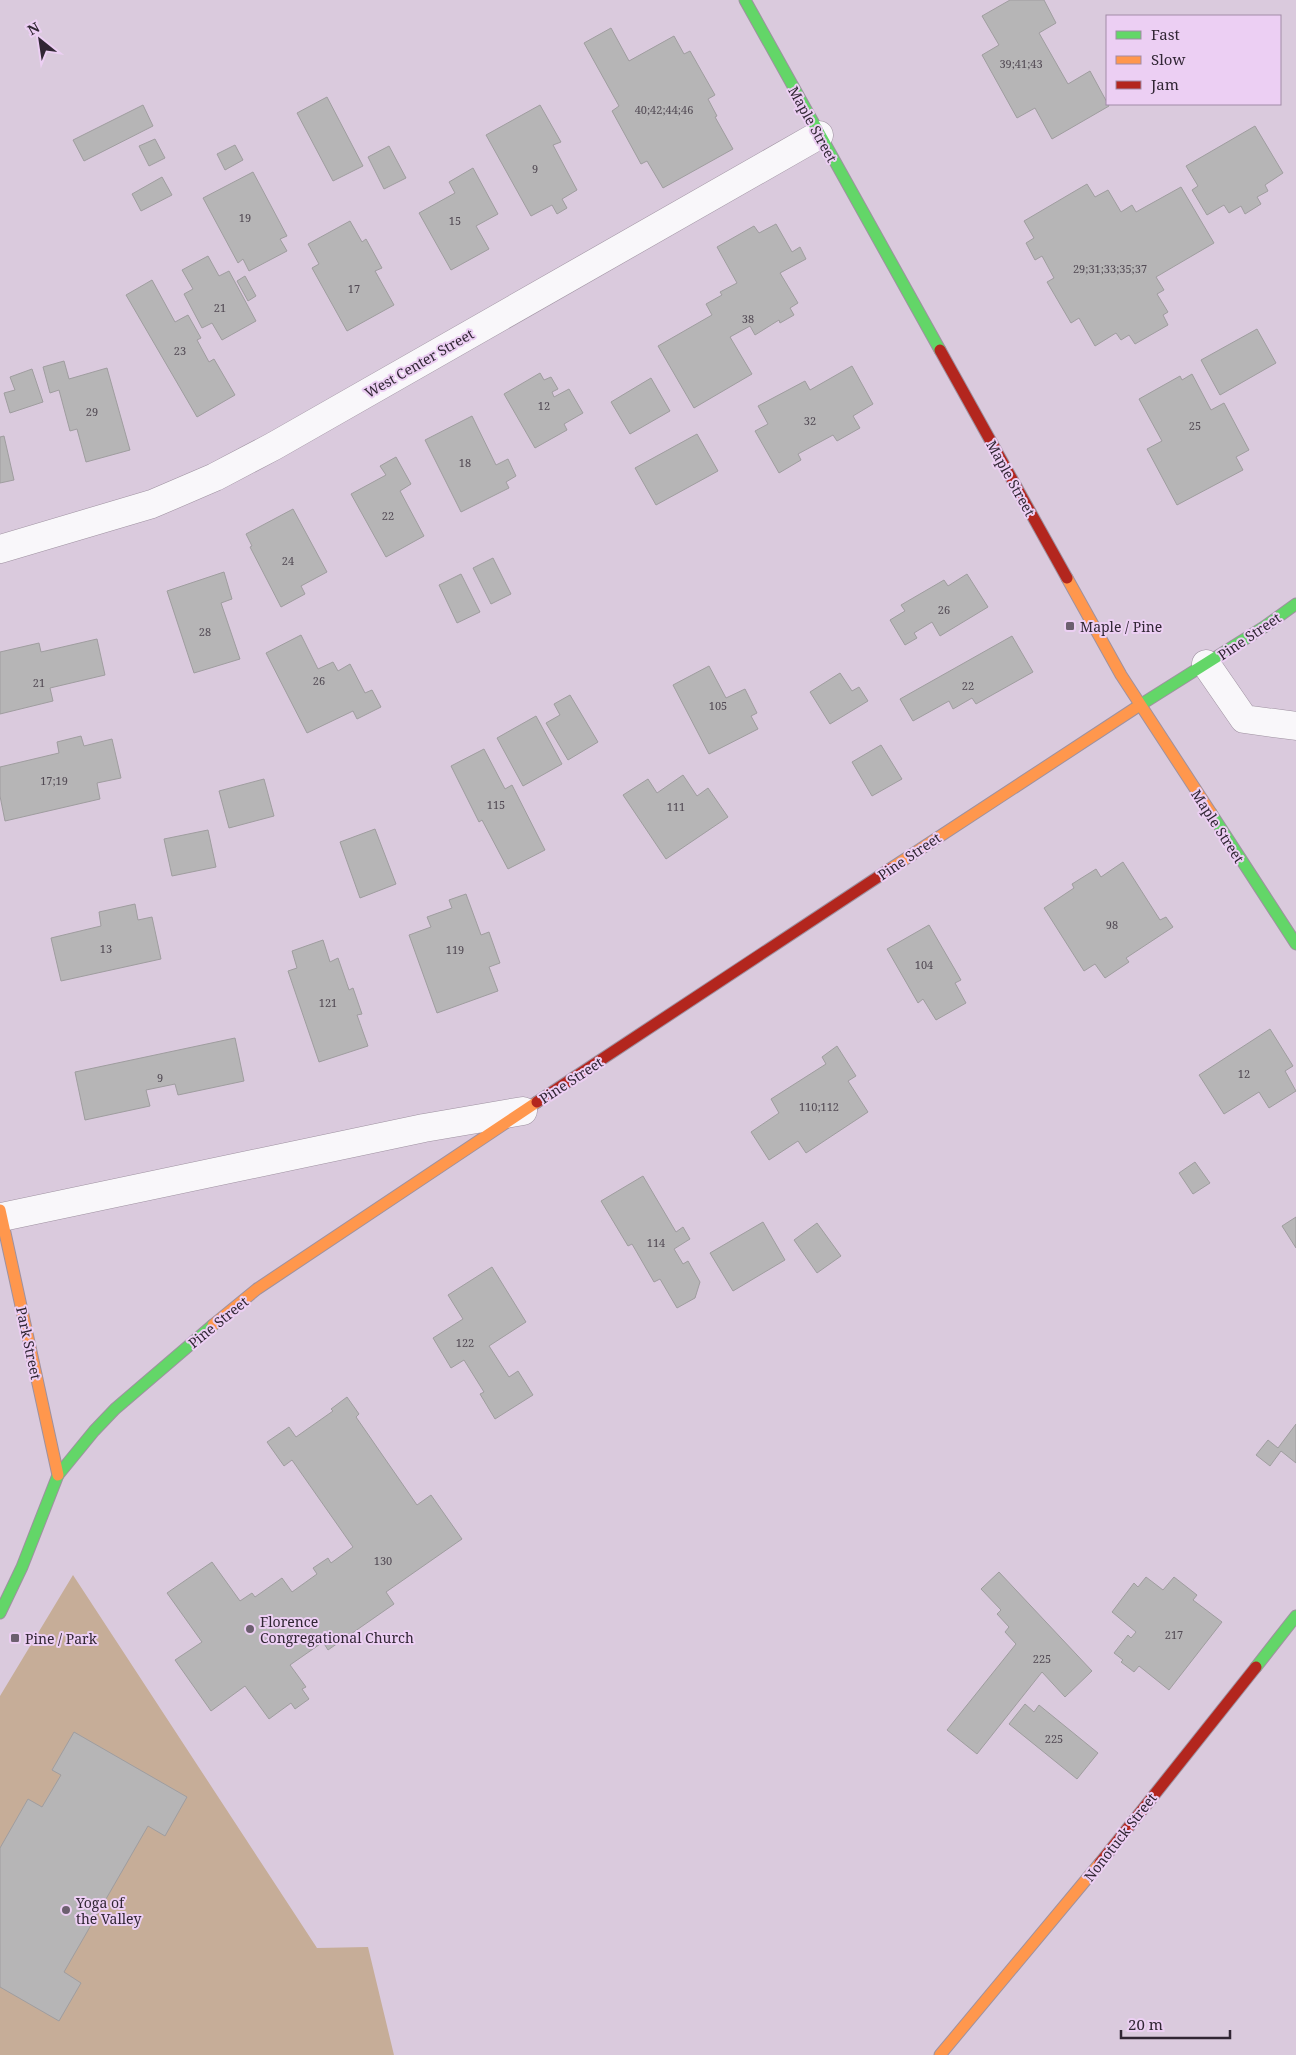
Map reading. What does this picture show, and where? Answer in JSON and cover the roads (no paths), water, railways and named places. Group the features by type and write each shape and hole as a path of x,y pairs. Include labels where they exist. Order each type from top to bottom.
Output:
{"main road":[{"name":"Maple Street","path":"745,0 1140,706 1296,944"},
{"name":"Pine Street","path":"0,1612 22,1567 58,1475 116,1409 170,1360 257,1289 355,1222 1100,730 1264,627 1296,604"},
{"name":"Park Street","path":"1,1214 58,1475"},
{"name":"Nonotuck Street","path":"940,2055 1070,1901 1296,1616"}],"street":[{"name":"West Center Street","path":"0,549 152,504 215,477 292,436 819,135"},
{"path":"1206,664 1244,719 1296,726"},
{"name":"Pine Street","path":"1,1214 424,1128 523,1111"}],"place":[{"name":"Maple / Pine","path":"1070,626"},
{"name":"Florence Congregational Church","path":"250,1629"},
{"name":"Pine / Park","path":"15,1638"},
{"name":"Yoga of the Valley","path":"66,1910"}]}
